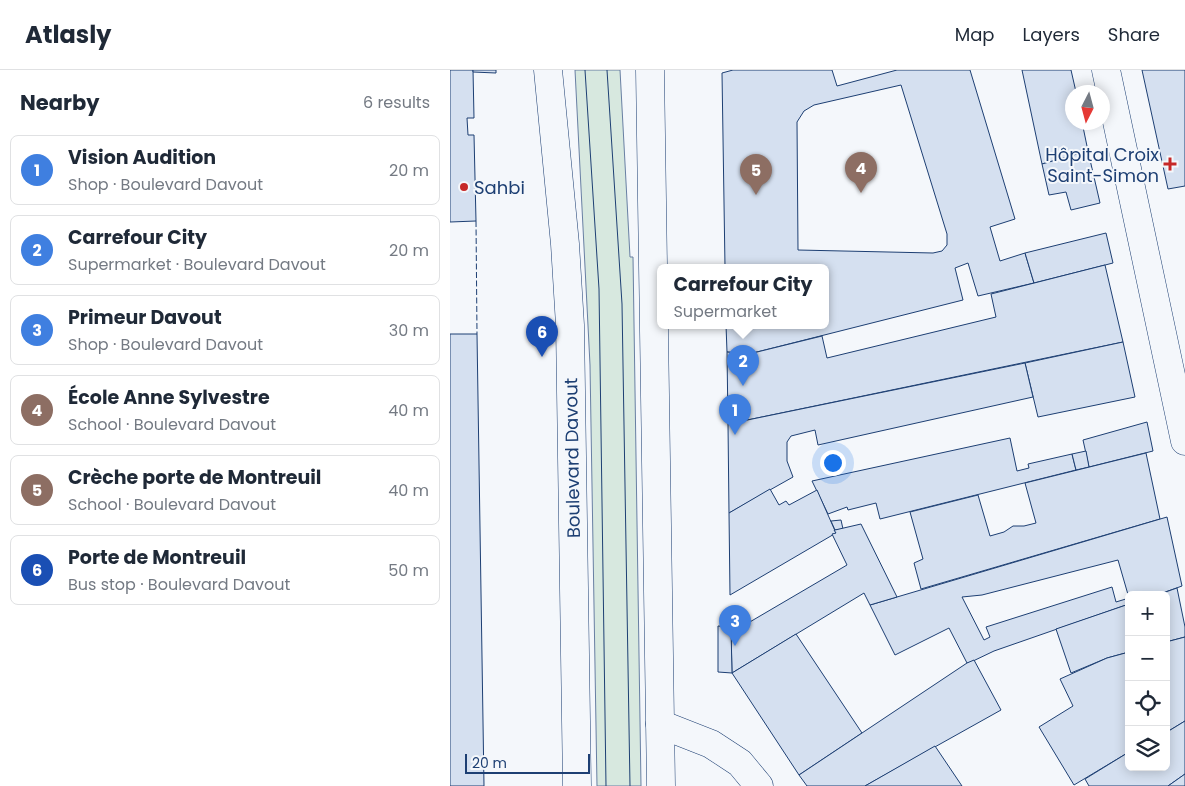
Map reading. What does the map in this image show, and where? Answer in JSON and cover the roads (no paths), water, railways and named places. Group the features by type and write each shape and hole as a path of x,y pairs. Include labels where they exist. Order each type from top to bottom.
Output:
{"main road":[{"name":"Boulevard Davout","path":"548,70 565,244 570,325 577,786"},
{"path":"650,70 661,786"},
{"path":"1106,70 1185,441"},
{"path":"660,724 711,744 740,763 759,786"}],"tram line":[{"path":"585,70 599,289 606,786"},
{"path":"607,70 622,304 630,786"}],"place":[{"name":"Hôpital Croix Saint-Simon","path":"1170,164"},
{"name":"Sahbi","path":"464,187"},
{"name":"École Anne Sylvestre","path":"861,193"},
{"name":"Crèche porte de Montreuil","path":"756,195"},
{"name":"Porte de Montreuil","path":"542,357"},
{"name":"Carrefour City","path":"743,386"},
{"name":"Vision Audition","path":"735,435"},
{"name":"Primeur Davout","path":"735,646"}]}
